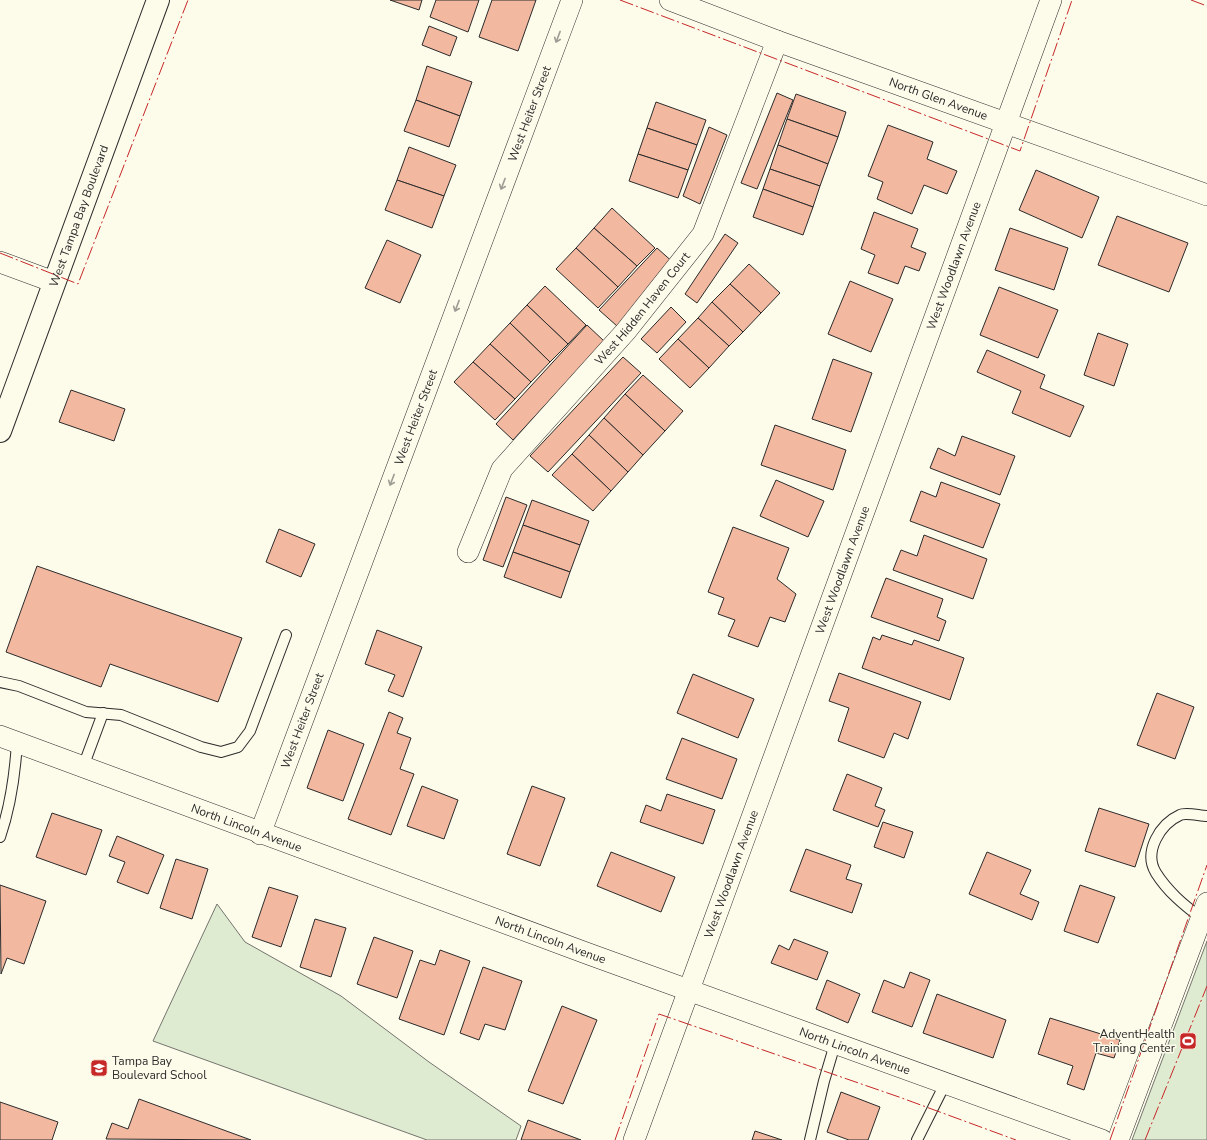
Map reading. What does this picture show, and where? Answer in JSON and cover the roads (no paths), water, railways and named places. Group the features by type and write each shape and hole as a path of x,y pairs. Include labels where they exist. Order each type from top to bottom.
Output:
{"street":[{"name":"West Tampa Bay Boulevard","path":"0,431 158,0"},
{"name":"West Heiter Street","path":"260,834 572,0"},
{"name":"North Glen Avenue","path":"670,0 777,41 1207,195"},
{"name":"West Woodlawn Avenue","path":"634,1140 687,991 1051,0"},
{"name":"West Hidden Haven Court","path":"468,552 502,469 626,332 703,234 777,41"},
{"path":"0,262 54,282"},
{"name":"North Lincoln Avenue","path":"9,739 260,834 687,991 1102,1140"},
{"path":"1118,1140 1204,911"}],"lane":[{"path":"0,682 19,686 86,712 121,715 201,747 221,752 238,747 250,731 286,635"},
{"path":"83,767 103,713"},
{"path":"0,837 8,813 13,790 9,739"},
{"path":"1204,911 1176,899 1155,872 1151,851 1162,827 1181,814 1207,816"},
{"path":"810,1140 824,1081 835,1044"},
{"path":"917,1140 945,1084"}],"place":[{"name":"AdventHealth Training Center","path":"1188,1041"},
{"name":"Tampa Bay Boulevard School","path":"99,1068"}]}
